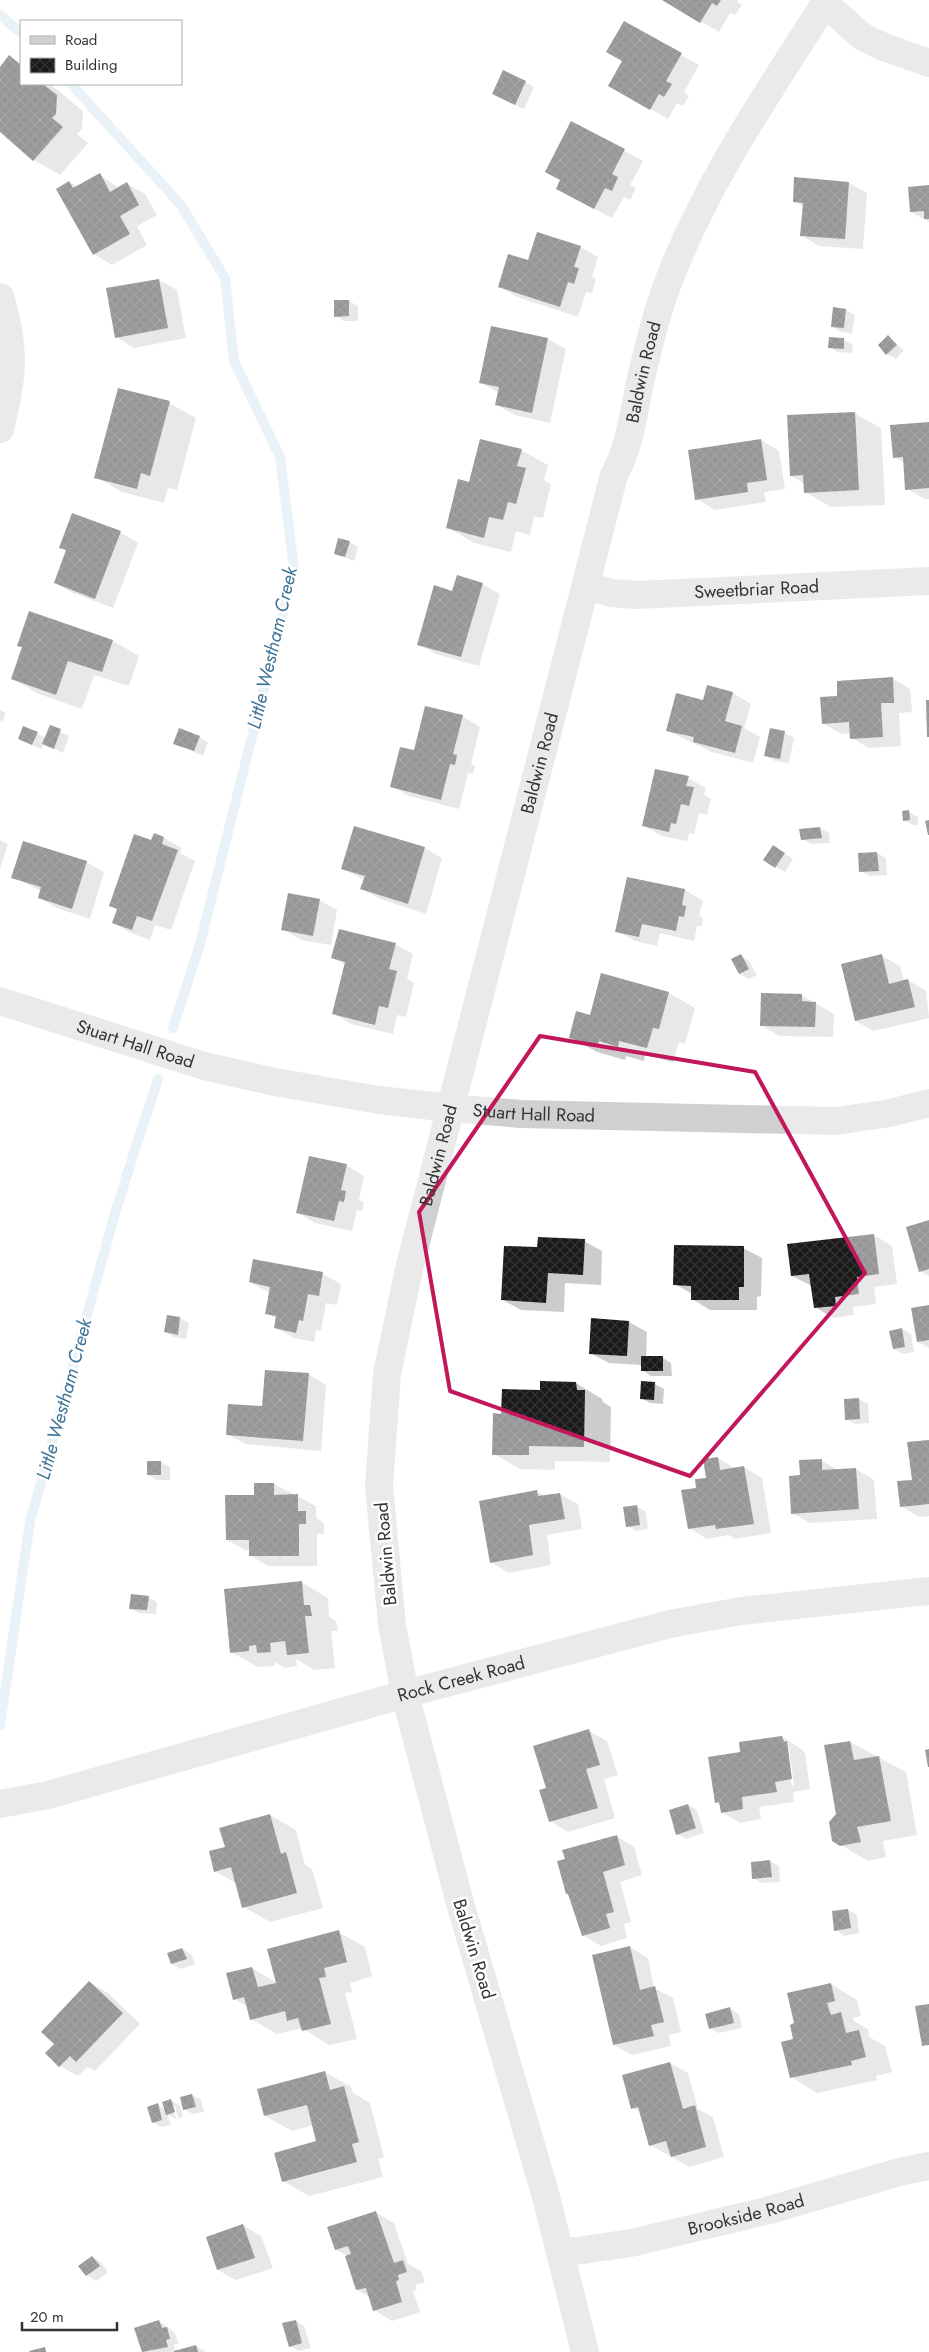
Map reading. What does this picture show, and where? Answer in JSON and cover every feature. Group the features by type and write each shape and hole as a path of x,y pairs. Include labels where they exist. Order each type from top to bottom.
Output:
{"street":[{"path":"826,2 863,37 884,48 929,63"},
{"name":"Baldwin Road","path":"585,2352 560,2251 497,2025 460,1903 405,1694 392,1625 379,1486 387,1374 408,1269 614,475 622,460 632,426 643,369 667,285 677,259 716,183 777,78 826,2"},
{"path":"0,297 6,317 12,357 11,386 0,428"},
{"name":"Sweetbriar Road","path":"586,585 611,593 638,595 929,581"},
{"name":"Stuart Hall Road","path":"0,1001 204,1066 275,1082 379,1100 450,1108 521,1114 836,1121 890,1113 929,1102"},
{"name":"Rock Creek Road","path":"0,1804 48,1795 405,1694 670,1624 741,1612 929,1591"},
{"name":"Brookside Road","path":"560,2251 576,2251 631,2243 766,2211 929,2166"}],"highlighted area":[{"path":"540,1036 755,1072 865,1273 690,1476 450,1391 419,1212"}],"building":[{"path":"662,0 721,0 717,6 712,3 700,23"},
{"path":"624,21 682,53 666,81 672,84 664,97 659,94 650,110 608,86 622,61 606,52"},
{"path":"9,55 20,64 20,85 44,85 57,95 56,114 52,118 63,127 33,161 0,132 0,67"},
{"path":"503,70 526,81 515,105 492,94"},
{"path":"571,121 625,149 612,174 618,177 612,191 605,188 594,209 556,189 560,180 545,172"},
{"path":"100,173 110,192 127,182 139,205 120,216 130,234 93,255 56,189 69,181 73,188"},
{"path":"794,177 849,182 845,239 800,236 803,203 793,202"},
{"path":"929,185 929,219 924,219 924,211 910,212 908,187"},
{"path":"537,232 581,246 574,267 579,268 574,284 568,282 560,307 498,287 508,254 528,260"},
{"path":"159,279 168,328 115,338 106,288"},
{"path":"334,300 349,300 349,316 334,317"},
{"path":"833,307 846,309 844,328 831,327"},
{"path":"491,326 548,338 532,413 495,405 499,387 479,383"},
{"path":"888,335 897,345 886,355 878,345"},
{"path":"829,337 844,338 844,349 828,348"},
{"path":"118,388 170,401 150,476 141,473 137,489 94,478"},
{"path":"855,412 859,490 804,493 803,475 790,476 787,415"},
{"path":"929,422 929,488 905,490 903,457 893,458 890,425"},
{"path":"480,439 522,449 517,466 526,468 516,504 508,502 503,520 489,517 484,538 446,528 458,479 469,482"},
{"path":"761,439 767,480 747,483 748,492 695,500 688,450"},
{"path":"72,513 121,531 95,599 54,583 66,550 59,548"},
{"path":"338,538 350,541 345,557 334,554"},
{"path":"457,575 483,583 461,657 417,645 434,585 452,591"},
{"path":"29,611 113,640 102,672 68,661 56,695 11,679 22,647 17,646"},
{"path":"893,677 894,703 881,703 883,737 850,739 849,722 822,724 820,697 837,696 837,681"},
{"path":"707,685 733,692 725,721 742,726 735,753 693,742 694,737 666,731 676,693 703,700"},
{"path":"926,700 929,700 929,737 927,737"},
{"path":"425,706 463,715 453,754 457,755 455,765 450,764 441,800 390,787 400,747 414,750"},
{"path":"50,725 61,729 54,749 42,744"},
{"path":"23,726 38,732 32,745 18,739"},
{"path":"179,728 200,736 194,751 173,744"},
{"path":"770,728 785,731 780,759 764,756"},
{"path":"655,769 689,776 686,786 694,787 689,806 681,804 676,824 671,823 669,832 642,826"},
{"path":"909,810 910,820 903,821 902,811"},
{"path":"929,820 929,835 928,835 925,821"},
{"path":"354,826 425,847 408,904 360,889 365,876 341,869"},
{"path":"820,827 822,838 801,840 799,829"},
{"path":"154,833 164,837 162,844 178,850 152,921 137,916 132,930 112,923 117,909 109,906 134,834 151,840"},
{"path":"23,841 87,861 72,909 38,898 41,887 11,878"},
{"path":"773,845 785,853 775,868 763,860"},
{"path":"877,852 879,871 859,872 858,853"},
{"path":"627,877 685,889 682,905 686,906 684,917 679,916 676,931 642,924 639,937 615,932"},
{"path":"288,893 320,899 313,936 281,930"},
{"path":"339,929 396,943 389,969 397,971 388,1008 379,1006 375,1025 332,1014 345,962 331,958"},
{"path":"741,954 749,969 739,974 731,959"},
{"path":"882,954 889,984 908,979 915,1007 855,1021 841,964"},
{"path":"601,973 669,992 659,1029 653,1028 647,1048 619,1041 618,1047 599,1041 598,1046 569,1038 576,1011 590,1015"},
{"path":"761,993 802,994 802,1001 816,1002 815,1027 760,1026"},
{"path":"309,1156 347,1164 341,1190 346,1191 344,1202 339,1201 334,1221 296,1213"},
{"path":"929,1220 929,1269 919,1272 906,1227"},
{"path":"874,1234 879,1274 857,1277 859,1294 835,1297 836,1306 814,1308 809,1274 791,1276 787,1244"},
{"path":"538,1237 585,1239 583,1275 548,1273 546,1303 501,1300 504,1246 537,1247"},
{"path":"674,1245 744,1246 744,1287 739,1287 739,1300 691,1300 691,1286 673,1285"},
{"path":"253,1259 323,1272 319,1296 308,1294 303,1321 299,1320 296,1333 274,1328 276,1316 265,1314 270,1287 249,1282"},
{"path":"929,1305 929,1340 917,1342 911,1308"},
{"path":"167,1315 180,1317 178,1335 164,1332"},
{"path":"591,1318 629,1321 627,1356 589,1354"},
{"path":"902,1328 905,1347 893,1349 889,1331"},
{"path":"641,1356 663,1356 663,1371 641,1371"},
{"path":"265,1370 309,1373 303,1441 226,1435 228,1404 262,1406"},
{"path":"540,1381 576,1382 577,1390 585,1390 584,1447 529,1446 529,1455 492,1455 493,1413 501,1414 502,1389 540,1390"},
{"path":"641,1381 655,1382 654,1400 640,1399"},
{"path":"859,1398 860,1419 845,1420 844,1399"},
{"path":"929,1440 929,1504 900,1507 897,1481 912,1480 907,1442"},
{"path":"718,1457 720,1470 744,1466 754,1524 716,1529 715,1525 688,1529 681,1490 696,1488 695,1479 706,1478 703,1459"},
{"path":"822,1459 822,1470 856,1468 859,1509 791,1514 789,1476 800,1475 799,1460"},
{"path":"147,1461 161,1461 161,1475 147,1475"},
{"path":"254,1483 274,1483 274,1495 298,1494 298,1511 306,1511 306,1524 299,1524 299,1556 249,1556 249,1540 226,1540 225,1495 254,1495"},
{"path":"537,1490 538,1496 560,1493 565,1519 529,1525 533,1555 490,1563 479,1501"},
{"path":"637,1505 640,1525 626,1527 623,1507"},
{"path":"302,1581 304,1605 310,1605 312,1616 305,1616 309,1653 287,1655 285,1641 270,1643 271,1652 257,1653 256,1645 249,1646 249,1651 230,1653 224,1589"},
{"path":"131,1594 149,1596 147,1610 129,1609"},
{"path":"589,1729 600,1765 586,1769 598,1808 549,1822 539,1790 546,1788 533,1746"},
{"path":"782,1736 784,1742 787,1741 792,1779 775,1782 777,1792 742,1797 743,1809 721,1813 719,1802 715,1803 708,1757 740,1752 739,1742"},
{"path":"850,1741 854,1760 879,1756 891,1821 857,1827 861,1842 840,1846 832,1841 829,1822 836,1814 824,1745"},
{"path":"929,1749 929,1767 928,1767 925,1750"},
{"path":"688,1804 696,1828 676,1835 669,1810"},
{"path":"270,1814 281,1854 286,1852 297,1893 242,1908 231,1867 214,1872 209,1851 225,1847 219,1828"},
{"path":"617,1835 625,1865 603,1872 614,1912 606,1914 610,1928 582,1936 568,1894 566,1894 557,1861 565,1859 562,1850"},
{"path":"770,1860 772,1877 752,1879 751,1862"},
{"path":"848,1909 851,1928 834,1931 832,1911"},
{"path":"339,1930 347,1962 324,1968 326,1977 319,1978 331,2024 302,2031 298,2018 287,2021 285,2011 250,2020 244,1997 233,2000 226,1973 252,1967 258,1987 276,1983 267,1949"},
{"path":"630,1946 640,1990 655,1986 664,2022 651,2025 654,2036 613,2045 592,1955"},
{"path":"182,1948 187,1959 171,1964 167,1953"},
{"path":"89,1981 123,2013 76,2062 70,2056 59,2067 45,2053 54,2044 41,2032"},
{"path":"831,1983 835,2001 827,2003 831,2015 841,2012 846,2033 859,2030 866,2057 851,2061 852,2065 790,2078 781,2042 793,2039 790,2025 794,2023 787,1993"},
{"path":"929,2004 929,2045 922,2046 915,2006"},
{"path":"730,2007 734,2023 709,2029 705,2014"},
{"path":"670,2062 683,2109 695,2105 706,2147 671,2157 666,2141 649,2146 638,2107 631,2109 622,2075"},
{"path":"325,2071 330,2090 344,2086 359,2142 352,2144 357,2162 282,2182 274,2153 316,2141 307,2105 264,2116 257,2089"},
{"path":"192,2094 196,2107 183,2110 180,2097"},
{"path":"171,2099 175,2112 166,2115 162,2102"},
{"path":"158,2103 162,2120 152,2123 147,2107"},
{"path":"376,2211 394,2263 403,2260 407,2272 398,2275 399,2280 396,2281 402,2302 373,2311 366,2288 356,2290 345,2256 351,2254 348,2246 335,2250 327,2227"},
{"path":"243,2224 255,2258 217,2270 206,2237"},
{"path":"92,2256 100,2266 86,2276 78,2266"},
{"path":"159,2320 162,2328 167,2327 170,2339 166,2340 168,2347 142,2352 134,2328"},
{"path":"296,2320 302,2343 289,2347 282,2323"},
{"path":"196,2345 198,2352 174,2352 174,2351"},
{"path":"45,2347 46,2352 29,2351"}],"waterway":[{"name":"Little Westham Creek","path":"0,15 20,32"},
{"name":"Little Westham Creek","path":"72,85 181,205 225,278 234,361 280,457 294,569 200,944 173,1028"},
{"name":"Little Westham Creek","path":"0,1725 30,1522 117,1206 158,1079"}]}
